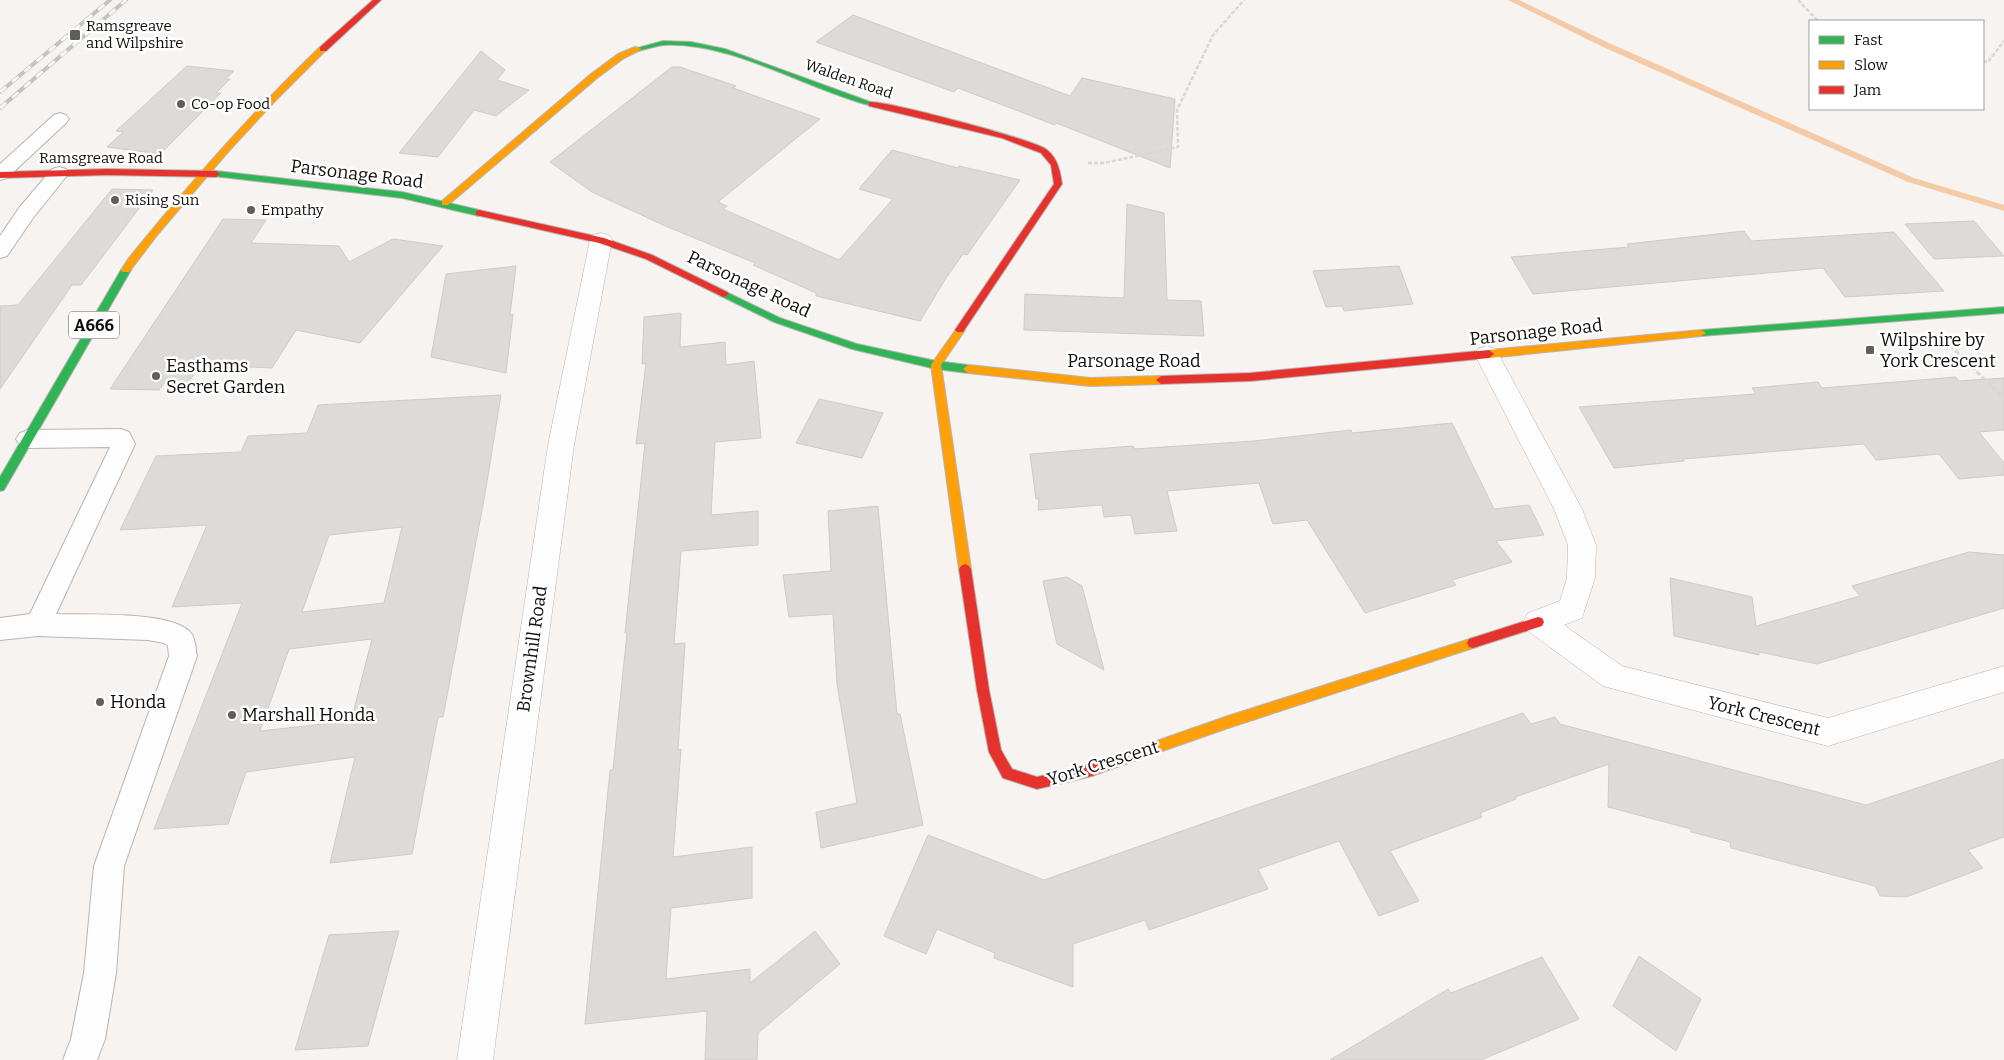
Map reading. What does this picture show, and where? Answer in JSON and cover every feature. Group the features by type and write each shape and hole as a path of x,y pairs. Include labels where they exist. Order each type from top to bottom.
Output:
{"main road":[{"name":"A666","path":"0,487 132,260 203,173 284,85 377,0"},
{"name":"Walden Road","path":"445,204 594,76 621,56 646,45 684,42 755,61 867,103 1004,136 1044,151 1055,165"},
{"path":"936,365 1058,184 1055,165"},
{"name":"Ramsgreave Road","path":"0,174 203,173"},
{"name":"Parsonage Road","path":"203,173 402,195 601,240 649,257 777,320 856,347 936,365 1002,374 1090,382 1250,377 1690,334 2004,310"},
{"name":"York Crescent","path":"936,365 983,690 995,752 1008,774 1037,783 1092,770 1228,722 1538,622"}],"street":[{"name":"Brownhill Road","path":"475,1060 561,445 601,240"},
{"name":"York Crescent","path":"1487,355 1568,509 1582,546 1581,578 1572,609 1538,622"},
{"name":"York Crescent","path":"1538,622 1614,677 1828,732 2004,679"}],"lane":[{"path":"0,174 60,119"},
{"path":"0,250 58,173"},
{"path":"28,439 121,438 123,444 38,625"},
{"path":"0,629 38,625 148,629 170,632 181,640 183,656 109,866 100,973 88,1039 80,1060"}],"path":[{"path":"1055,165 1104,163 1178,147 1176,110 1213,35 1244,0"},
{"path":"1798,0 1817,20"},
{"path":"1984,61 1988,62 2004,41"},
{"path":"1921,316 2004,400"}],"building":[{"path":"853,15 1070,96 1082,78 1175,99 1170,168 1056,123 1055,125 958,88 954,92 816,42"},
{"path":"481,51 505,70 497,80 529,90 496,116 474,110 438,157 399,153"},
{"name":"Co-op Food","path":"187,66 234,71 225,79 230,79 216,93 221,93 160,154 107,147 123,132 116,131"},
{"path":"672,67 680,67 736,86 733,88 820,119 718,202 727,206 723,209 839,260 893,199 859,189 892,150 958,168 959,166 1020,180 967,255 963,254 920,321 816,296 816,293 753,265 755,263 663,225 592,192 550,162"},
{"path":"112,189 153,190 81,285 72,285 0,389 0,306 18,305"},
{"path":"1127,204 1164,213 1167,300 1201,301 1204,336 1024,330 1025,294 1124,298"},
{"path":"223,219 266,220 251,243 339,246 349,262 393,239 443,246 360,343 296,330 272,368 200,365 188,383 164,383 159,390 110,389"},
{"path":"1974,221 2004,256 1934,259 1905,224"},
{"path":"1744,231 1751,241 1894,232 1944,291 1845,297 1823,268 1533,294 1511,257 1629,247 1627,244"},
{"path":"516,266 506,373 431,357 446,274"},
{"path":"1399,266 1413,304 1344,311 1342,306 1326,307 1313,271"},
{"path":"681,313 680,347 725,342 726,365 754,361 761,438 715,442 711,515 758,511 758,545 681,551 674,644 685,643 678,750 681,749 673,857 752,847 752,898 671,908 666,979 750,969 750,983 815,931 840,964 758,1033 757,1060 705,1060 707,1011 585,1024 610,770 613,770 645,443 636,444 646,363 642,364 644,317"},
{"path":"1956,377 1958,381 2004,378 2004,430 1979,432 2004,463 2004,475 1959,479 1939,454 1876,460 1864,444 1683,459 1684,461 1614,468 1579,407 1756,394 1752,388 1818,382 1822,388"},
{"path":"501,395 485,494 443,717 438,717 412,854 330,863 355,757 246,772 228,824 154,829 242,603 172,607 207,525 120,530 156,456 241,452 248,436 307,433 318,405","holes":["402,527 384,603 302,612 329,535","372,639 351,721 260,731 289,649"]},
{"path":"819,399 883,413 862,458 796,443"},
{"path":"1452,423 1494,509 1529,505 1544,535 1496,541 1512,562 1452,580 1456,585 1365,613 1307,520 1273,524 1259,483 1167,491 1177,531 1135,534 1131,515 1104,517 1102,505 1038,510 1039,499 1036,499 1030,454 1133,446 1134,449 1254,441 1351,430 1352,433"},
{"path":"878,506 897,714 900,714 923,825 821,848 816,812 857,803 837,684 833,614 789,617 783,575 831,571 828,511"},
{"path":"1969,552 2004,555 2004,608 1817,664 1759,652 1759,655 1674,636 1670,578 1752,597 1756,626 1860,596 1852,586"},
{"path":"1067,577 1082,586 1104,670 1057,644 1043,581"},
{"path":"1523,713 1531,724 1555,717 1560,724 1866,805 2004,759 2004,837 1968,850 1983,868 1906,897 1880,896 1875,886 1731,848 1730,842 1691,832 1691,829 1608,807 1609,764 1515,797 1516,799 1480,813 1482,817 1390,851 1419,901 1379,916 1339,841 1258,869 1268,889 1149,930 1145,920 1073,944 1073,987 994,958 995,953 937,929 926,954 884,936 928,835 1044,880"},
{"path":"399,931 368,1046 295,1050 329,935"},
{"path":"1639,956 1701,999 1676,1051 1613,1006"},
{"path":"1542,957 1579,1019 1481,1060 1330,1060 1448,989 1451,993"}],"waterway":[{"path":"1512,0 1606,45 1911,180 2004,208"}],"railway":[{"path":"0,92 110,0"},
{"path":"0,108 126,0"}],"traffic: fast":[{"path":"638,49 663,43 691,44 722,51 755,61 847,97 872,104"},
{"path":"216,174 402,195 479,213"},
{"path":"0,487 126,270"},
{"path":"724,294 777,320 856,347 936,365 968,369"},
{"path":"1701,333 2004,310"}],"traffic: slow":[{"path":"126,270 155,232 224,151 272,99 323,49"},
{"path":"445,203 594,76 621,56 638,49"},
{"path":"960,330 936,365 965,569"},
{"path":"1489,354 1701,333"},
{"path":"968,369 1090,382 1161,380"},
{"path":"1111,763 1228,722 1473,643"}],"traffic: jam":[{"path":"323,49 377,0"},
{"path":"872,104 1005,136 1044,151 1055,165 1058,184 960,330"},
{"path":"0,175 107,172 216,174"},
{"path":"479,213 601,240 649,257 724,294"},
{"path":"1161,380 1250,377 1489,354"},
{"path":"965,569 983,690 995,752 1008,774 1037,783 1092,770 1111,763"},
{"path":"1473,643 1538,622"}],"place":[{"name":"Ramsgreave and Wilpshire","path":"75,35"},
{"name":"Co-op Food","path":"181,104"},
{"name":"Rising Sun","path":"115,200"},
{"name":"Empathy","path":"251,210"},
{"name":"Wilpshire by York Crescent","path":"1870,350"},
{"name":"Easthams Secret Garden","path":"156,376"},
{"name":"Honda","path":"100,702"},
{"name":"Marshall Honda","path":"232,715"}]}
